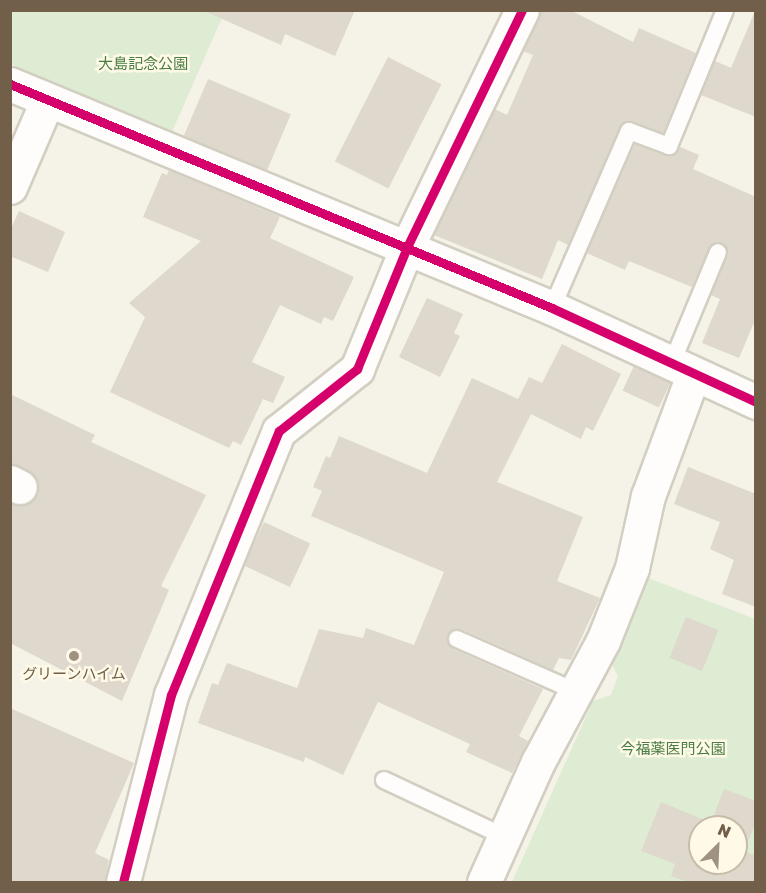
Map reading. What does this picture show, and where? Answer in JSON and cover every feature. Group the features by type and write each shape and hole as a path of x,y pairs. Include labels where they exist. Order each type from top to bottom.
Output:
{"street":[{"path":"123,882 171,695 279,431 357,369 406,247 522,10"},
{"path":"10,84 552,308 682,370 756,402"},
{"path":"10,187 47,101"},
{"path":"484,882 575,691 603,641 632,568 648,496 682,370"}],"lane":[{"path":"552,308 629,131 669,146 725,10"},
{"path":"682,370 718,252"},
{"path":"457,639 575,691"},
{"path":"384,780 505,837"}],"green space":[{"name":"大島記念公園","path":"11,11 225,11 171,134 11,64"},
{"name":"今福薬医門公園","path":"643,576 755,619 755,882 512,882 593,701 611,695 618,676 611,663"}],"building":[{"path":"202,10 355,10 335,56 285,34 281,45"},
{"path":"540,10 570,10 633,42 639,28 696,53 663,133 632,121 620,126 568,245 558,240 542,279 434,235 495,109 507,115 533,55 523,51"},
{"path":"755,11 756,117 701,95 715,61 731,68"},
{"path":"388,57 441,84 388,188 335,161"},
{"path":"208,79 291,114 267,171 184,136"},
{"path":"635,144 666,156 675,155 680,147 699,155 693,169 756,197 756,318 739,358 702,343 720,299 711,295 728,255 723,243 709,247 692,287 629,261 625,270 587,253"},
{"path":"169,170 280,217 270,238 354,277 333,321 324,317 321,324 280,305 252,362 285,377 273,403 263,399 241,445 233,441 229,448 110,392 145,317 129,303 201,241 143,217 162,173 167,175"},
{"path":"19,211 65,232 48,272 10,256 10,231"},
{"path":"427,298 463,314 454,333 460,336 440,377 399,357"},
{"path":"562,344 621,374 593,431 586,427 581,439 531,414 497,482 583,517 557,581 600,598 571,660 559,658 553,670 461,629 451,630 447,640 453,649 543,689 519,736 528,741 512,773 466,752 470,744 378,702 343,775 305,757 304,762 198,723 212,683 218,685 227,663 297,688 319,629 363,638 366,628 414,645 444,572 311,516 322,491 313,487 326,456 330,458 339,436 427,473 472,378 518,399 529,377 542,383"},
{"path":"634,366 670,383 659,407 623,390"},
{"path":"10,394 95,435 91,442 206,495 161,586 169,590 122,701 10,643 10,503 30,503 39,486 29,471 10,464"},
{"path":"688,467 756,494 756,607 722,594 734,560 710,549 720,522 674,504"},
{"path":"264,522 310,544 290,587 244,566"},
{"path":"686,617 718,630 702,671 670,658"},
{"path":"10,708 134,763 95,853 109,860 105,882 10,882"},
{"path":"724,789 756,801 756,822 748,841 748,815 714,815"},
{"path":"661,802 692,815 688,815 688,875 748,875 748,853 756,856 756,882 688,882 671,876 675,864 641,851"}],"cycle path":[{"path":"123,882 171,695 279,431 357,369 407,247 522,10"},
{"path":"10,84 552,308 756,402"}],"place":[{"name":"グリーンハイム","path":"74,656"}]}
